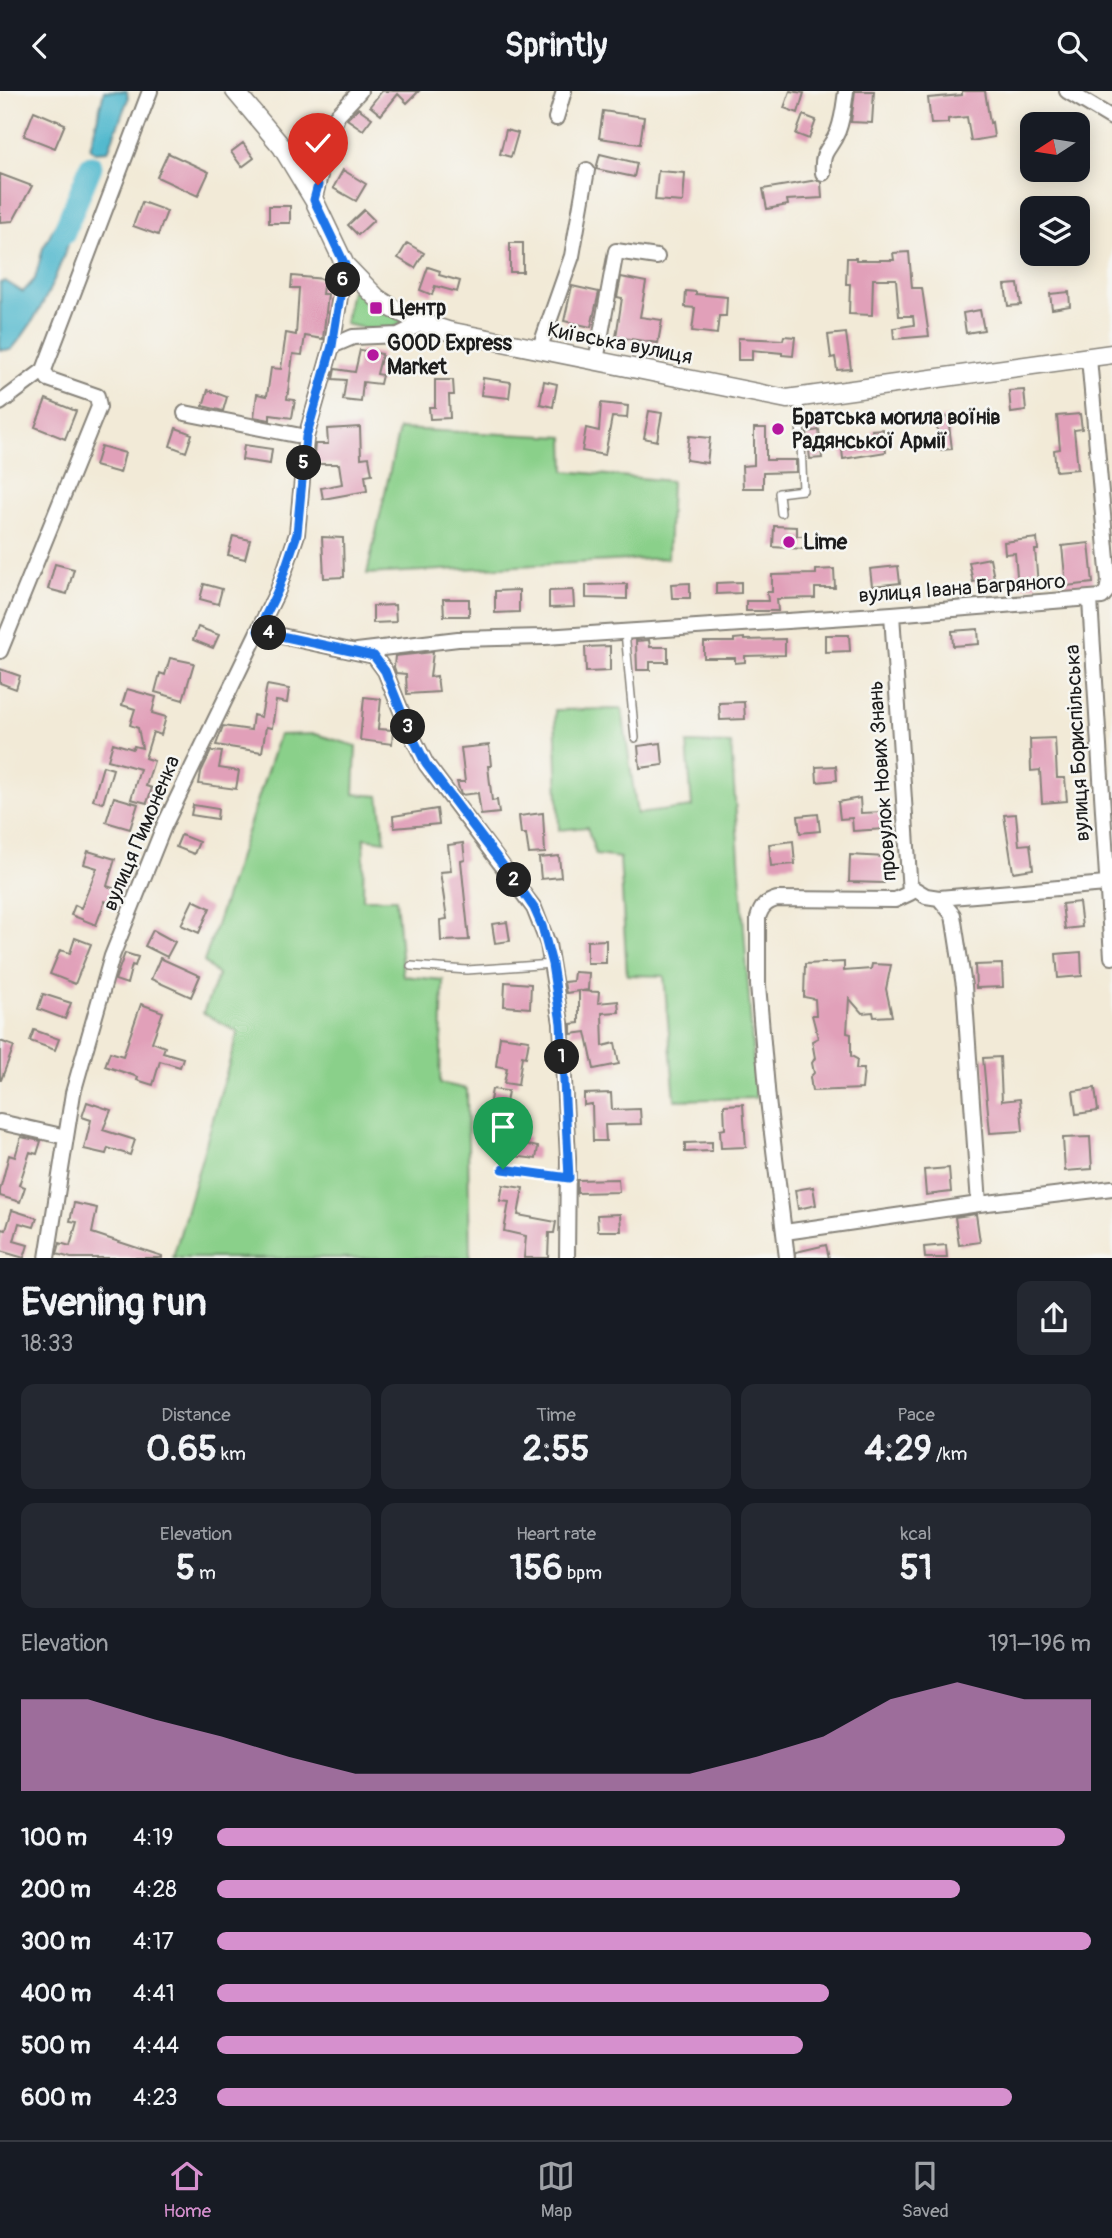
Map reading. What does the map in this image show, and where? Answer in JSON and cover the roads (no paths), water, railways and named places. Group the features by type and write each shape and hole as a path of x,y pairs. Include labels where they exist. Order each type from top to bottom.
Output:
{"street":[{"path":"0,403 44,370 150,91"},
{"name":"Київська вулиця","path":"235,91 289,152 345,265 377,298 422,323 448,331 787,399 1112,354"},
{"path":"289,152 310,139 337,116 360,91"},
{"path":"556,118 564,91"},
{"path":"823,173 822,157 837,134 846,91"},
{"path":"1067,91 1112,118"},
{"path":"314,200 337,116"},
{"path":"540,350 572,256 587,170"},
{"path":"596,361 616,251 657,257"},
{"name":"вулиця Пимоненка","path":"47,1258 73,1093 112,955 164,826 278,590 297,534 306,437 332,346 345,265"},
{"path":"332,346 354,337 398,335 422,323"},
{"name":"вулиця Івана Багряного","path":"358,651 458,639 545,637 1090,600 1102,597 1109,582 1090,358"},
{"path":"0,651 99,407 96,396 48,379 44,370"},
{"path":"185,413 306,437"},
{"name":"вулиця Бориспільська","path":"1090,600 1112,957"},
{"name":"провулок Нових Знань","path":"785,1232 768,1100 758,985 758,918 760,909 777,899 895,899 910,893 892,614"},
{"path":"258,631 374,656 385,671"},
{"path":"388,648 381,656 385,671 417,747 432,772 534,908 545,935 561,1023 569,1178 567,1258"},
{"path":"911,887 926,897 939,898 1106,884"},
{"path":"939,898 953,915 964,986 979,1204"},
{"path":"0,1122 66,1137"},
{"path":"787,1258 785,1232 1112,1188"}],"lane":[{"path":"781,513 779,493 803,491 799,398"},
{"path":"625,631 635,738"},
{"path":"411,966 467,969 552,964"},
{"path":"503,1169 569,1178"}],"water":[{"path":"104,91 127,91 128,99 108,151 95,152 90,148"},
{"path":"66,204 81,208 53,283 24,334 11,350 0,350 0,283 5,281 23,292 35,279 43,248"}],"waterway":[{"path":"63,234 91,166"}],"place":[{"name":"Центр","path":"376,308"},
{"name":"GOOD Express Market","path":"373,355"},
{"name":"Братська могила воїнів Радянської Армії","path":"778,429"},
{"name":"Lime","path":"789,542"}]}
